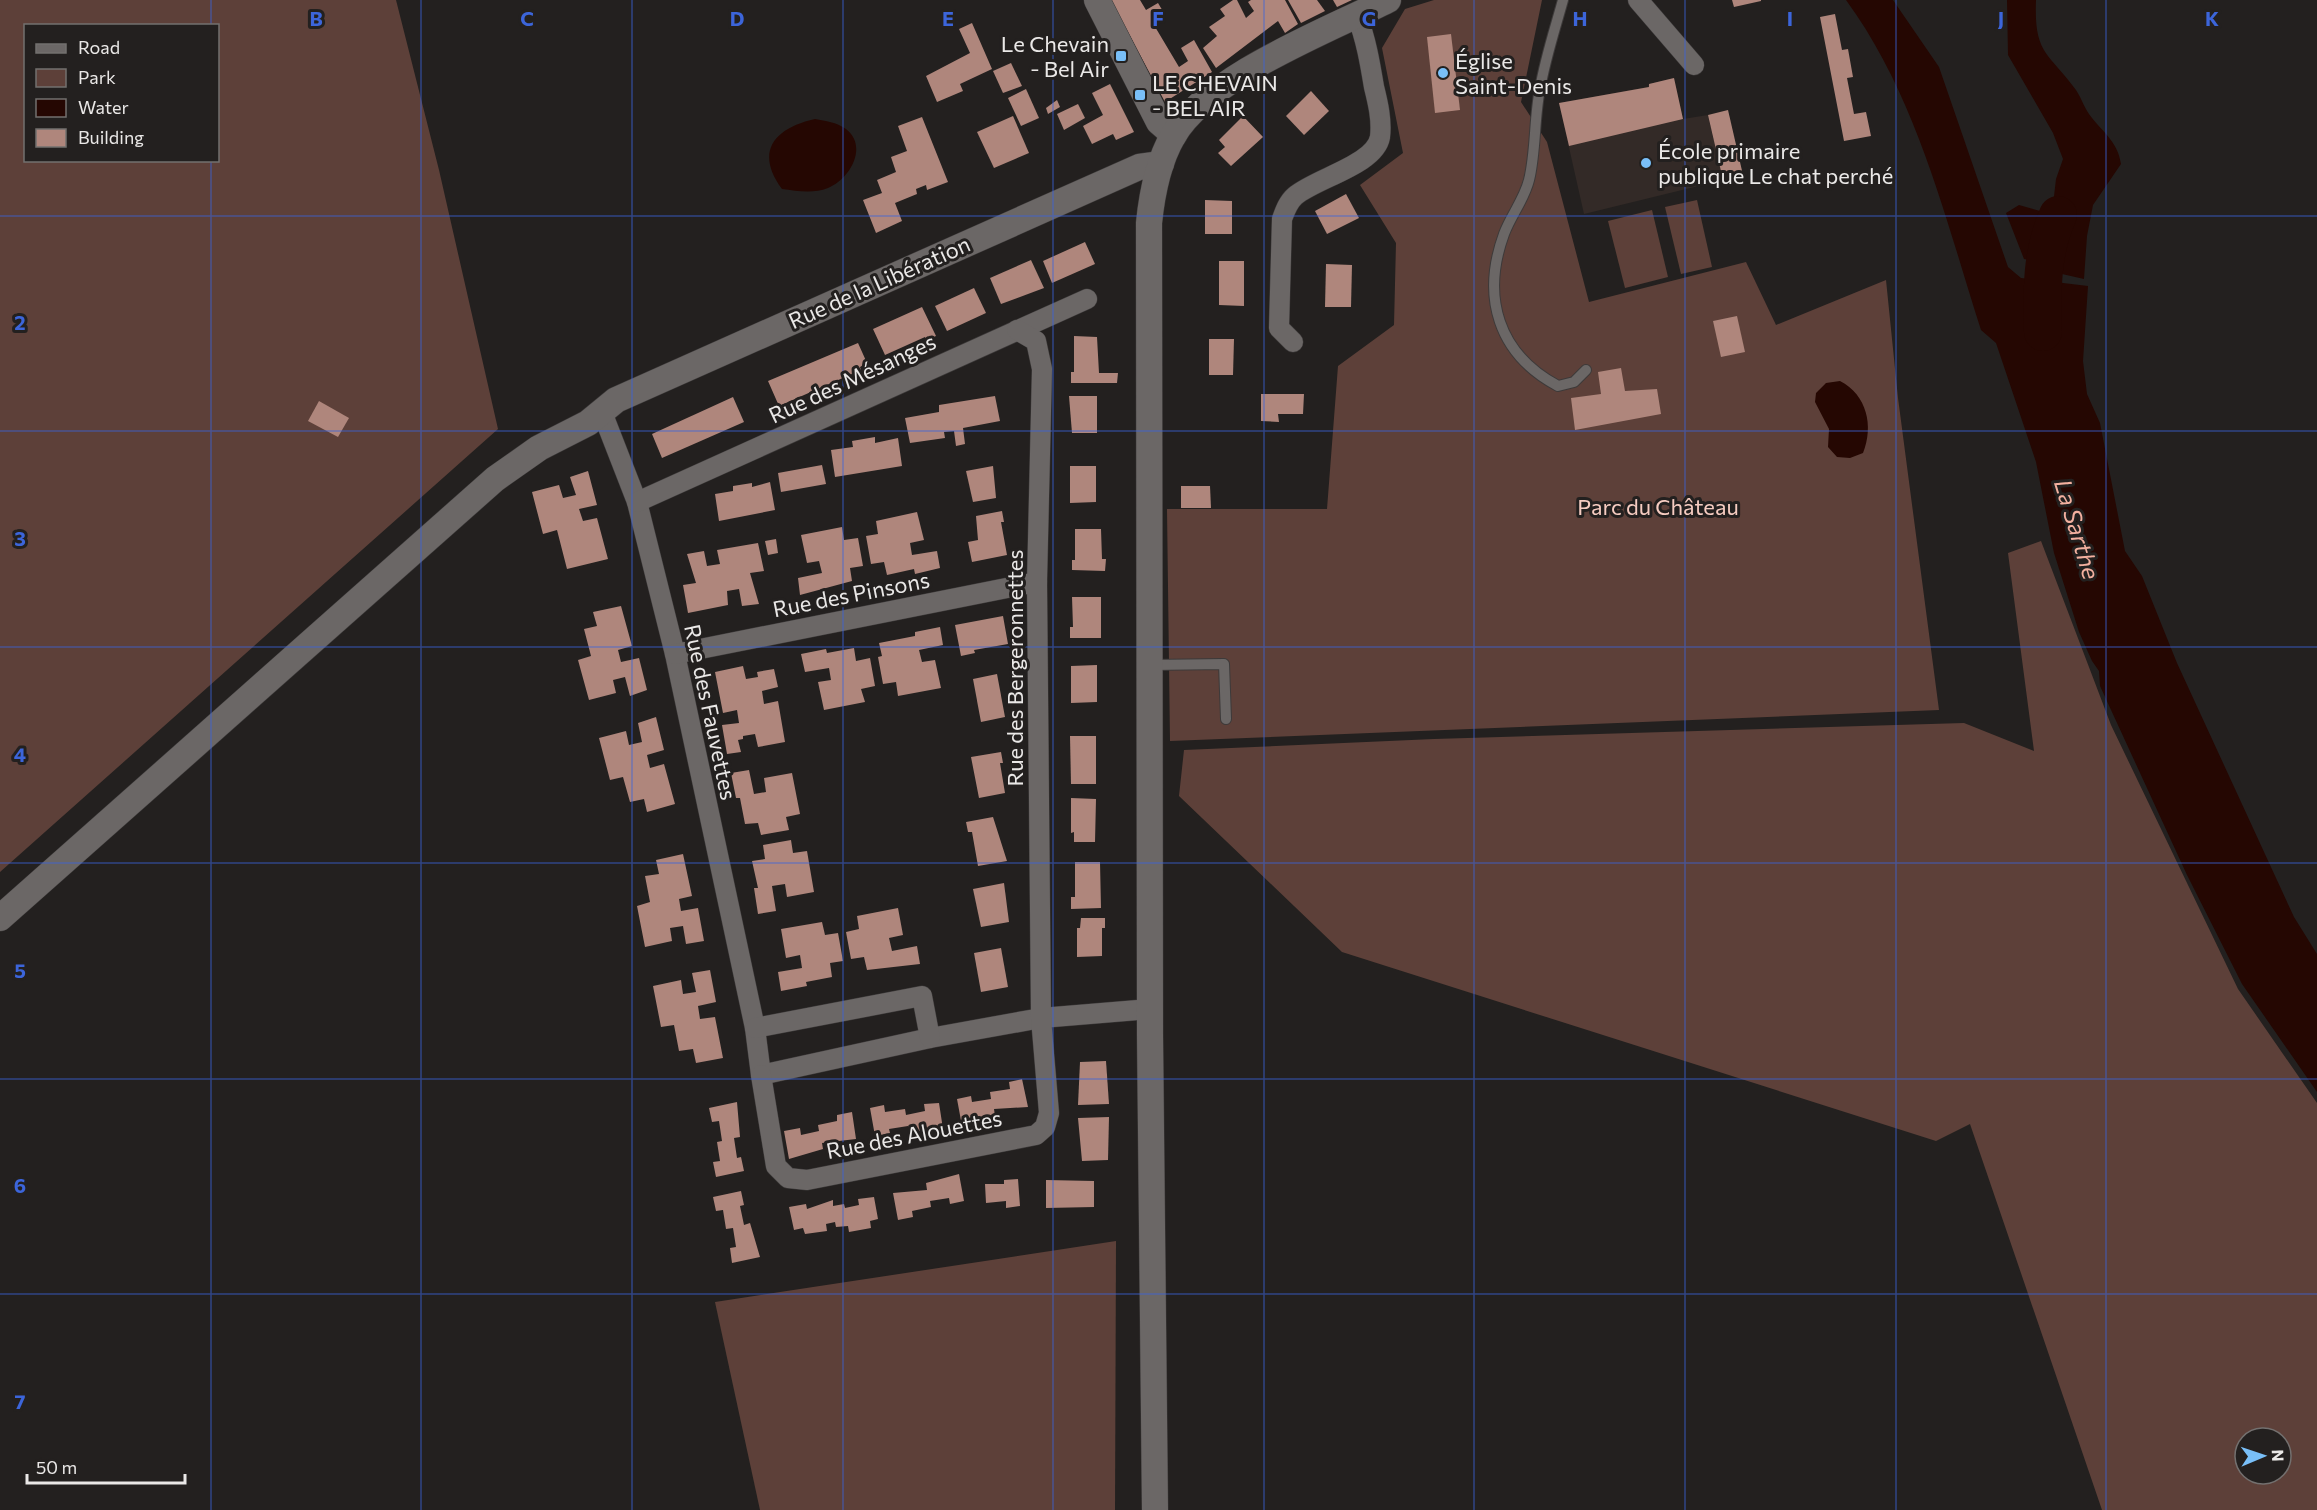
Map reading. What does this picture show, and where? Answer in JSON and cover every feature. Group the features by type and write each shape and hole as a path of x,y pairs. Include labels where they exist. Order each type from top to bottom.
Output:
{"street":[{"path":"1097,0 1159,122 1174,135"},
{"path":"1155,1510 1150,1009 1149,224 1161,164 1174,135 1195,110 1220,88 1266,60 1388,0"},
{"path":"1638,0 1694,65"},
{"path":"1293,342 1279,328 1282,219 1287,207 1294,196 1371,153 1380,139 1377,99 1364,33 1357,16"},
{"name":"Rue de la Libération","path":"0,918 495,479 540,448 588,423 616,400 1012,221 1139,167 1161,164"},
{"name":"Rue des Mésanges","path":"637,502 1087,299"},
{"name":"Rue des Bergeronnettes","path":"1017,330 1036,341 1042,369 1037,582 1041,1018"},
{"name":"Rue des Fauvettes","path":"602,412 637,502 675,654 755,1028 761,1075"},
{"name":"Rue des Pinsons","path":"675,654 1037,582"},
{"path":"755,1028 922,996 930,1038"},
{"path":"761,1075 930,1038 1041,1018 1150,1009"},
{"name":"Rue des Alouettes","path":"761,1075 776,1166 788,1178 807,1180 1036,1135 1046,1127 1049,1113 1041,1018"}],"lane":[{"path":"1563,0 1540,87 1530,179 1521,204 1505,232 1498,253 1495,299 1501,328 1514,351 1539,376 1558,386 1574,382 1586,370"},
{"path":"1150,665 1224,664 1226,719"}],"shaded area":[{"name":"École primaire publique Le chat perché","path":"1674,78 1683,119 1708,115 1723,180 1584,214 1559,103 1648,87 1649,84"}],"green space":[{"path":"0,0 396,0 439,170 498,429 0,872"},
{"name":"Parc du Château","path":"1434,0 1542,0 1521,102 1547,142 1589,302 1746,262 1776,325 1886,280 1898,398 1939,710 1170,741 1167,509 1327,509 1338,366 1394,325 1396,243 1360,185 1403,153 1382,48 1405,9"},
{"path":"1697,200 1712,267 1681,274 1665,207"},
{"path":"1652,210 1668,277 1625,288 1608,221"},
{"path":"2041,541 2111,725 2238,989 2317,1103 2317,1510 2102,1510 1970,1124 1936,1141 1342,952 1179,796 1184,750 1434,739 1964,723 2034,751 2008,553"},
{"path":"1116,1241 1115,1510 760,1510 715,1302"}],"water":[{"path":"1846,0 1893,0 1939,67 2008,267 2021,278 2088,286 2083,361 2087,394 2100,423 2125,551 2142,576 2177,663 2294,917 2317,954 2317,1092 2242,984 2187,875 2100,686 2099,671 2079,632 2054,553 2036,462 1996,343 1981,330 1927,159 1910,118 1871,37"},
{"path":"2007,0 2036,0 2037,31 2044,51 2076,90 2090,115 2110,139 2117,150 2121,164 2093,205 2087,236 2084,279 2062,274 2062,266 2024,259 2006,213 2019,205 2040,211 2053,205 2056,179 2063,159 2053,133 2008,55"},
{"path":"815,119 838,125 853,136 856,145 854,162 843,178 828,188 811,191 782,189 770,163 773,143 789,128"},
{"path":"1840,381 1857,394 1868,422 1863,453 1850,458 1837,457 1828,447 1829,429 1815,402 1816,393 1826,383"}],"building":[{"path":"1111,0 1140,0 1146,10 1158,3 1164,13 1151,20 1179,67 1188,61 1181,48 1194,40 1212,72 1165,102"},
{"path":"1233,0 1237,0 1246,18 1254,11 1248,2 1251,0 1285,0 1298,24 1285,33 1278,21 1216,68 1203,48 1217,36 1209,27 1225,16 1220,9"},
{"path":"1288,0 1317,0 1325,11 1301,23"},
{"path":"1333,0 1352,0 1337,7"},
{"path":"1732,0 1761,0 1761,1 1734,7"},
{"path":"1835,14 1842,50 1848,49 1853,77 1847,78 1854,114 1866,112 1871,136 1844,141 1820,17"},
{"path":"972,23 992,69 960,84 963,91 937,102 926,76 970,53 959,29"},
{"name":"Église Saint-Denis","path":"1451,34 1460,110 1435,113 1427,37"},
{"path":"1011,63 1022,86 1003,93 993,71"},
{"path":"1674,78 1683,119 1569,146 1559,103 1649,87 1649,84"},
{"path":"1110,84 1134,132 1116,140 1113,134 1092,144 1083,126 1103,115 1092,93"},
{"path":"1026,89 1039,118 1021,126 1008,98"},
{"path":"1311,91 1329,111 1304,135 1286,116"},
{"path":"1057,100 1060,107 1048,114 1046,108"},
{"path":"1078,104 1085,118 1064,130 1057,114"},
{"path":"1728,110 1743,175 1723,180 1708,115"},
{"path":"1013,116 1029,153 994,168 977,132"},
{"path":"1243,116 1263,137 1231,166 1218,153 1225,147 1219,140"},
{"path":"922,117 948,182 927,190 926,185 916,189 917,194 895,203 902,221 876,233 863,200 882,193 877,180 896,172 891,157 907,151 898,126"},
{"path":"1346,194 1359,218 1327,234 1315,211"},
{"path":"1205,200 1232,201 1232,234 1205,234"},
{"path":"1085,242 1095,264 1052,283 1043,261"},
{"path":"1031,260 1044,288 1001,304 990,278"},
{"path":"1219,261 1244,261 1244,306 1219,305"},
{"path":"1326,264 1352,265 1351,307 1325,307"},
{"path":"974,288 986,313 947,331 935,306"},
{"path":"922,307 936,336 926,340 925,337 885,355 873,329"},
{"path":"1737,316 1745,352 1721,357 1713,321"},
{"path":"1074,336 1097,337 1099,373 1118,373 1117,383 1071,383 1071,372 1074,372"},
{"path":"1209,339 1234,339 1233,375 1209,375"},
{"path":"858,343 867,363 860,367 861,370 779,406 768,381"},
{"path":"1621,368 1625,391 1657,389 1661,414 1575,430 1571,398 1601,394 1598,372"},
{"path":"1261,394 1304,394 1303,414 1278,414 1279,422 1261,421"},
{"path":"995,396 1000,421 963,428 965,444 956,446 954,431 944,432 945,438 910,443 905,418 939,412 939,405"},
{"path":"1069,396 1097,396 1097,433 1072,433"},
{"path":"733,397 744,422 662,458 652,434"},
{"path":"319,401 349,418 338,437 308,421"},
{"path":"875,437 875,443 898,438 902,466 835,477 831,450 853,447 852,441"},
{"path":"822,465 826,484 781,492 778,473"},
{"path":"993,466 996,498 973,502 966,471"},
{"path":"1070,466 1096,466 1096,502 1070,503"},
{"path":"588,471 597,505 579,509 583,521 597,518 608,559 567,569 557,530 543,534 532,492 559,485 563,498 576,495 570,477"},
{"path":"770,482 775,510 719,521 715,494 733,491 733,486 752,483 752,487"},
{"path":"1181,486 1210,486 1211,508 1181,508"},
{"path":"1002,511 1004,522 1001,522 1007,555 972,562 968,542 978,540 976,516"},
{"path":"917,512 924,540 910,543 912,555 937,551 940,568 915,574 914,569 887,575 884,562 871,564 866,536 878,534 876,521"},
{"path":"842,527 844,540 858,538 863,566 850,568 852,581 800,595 798,578 822,573 819,561 807,563 801,535"},
{"path":"1075,529 1101,529 1102,559 1106,559 1105,571 1072,570 1072,560 1075,560"},
{"path":"776,539 778,553 768,555 765,541"},
{"path":"758,543 764,571 750,573 759,604 742,606 739,589 727,591 728,605 688,613 683,585 696,583 687,554 704,551 707,566 720,564 717,550"},
{"path":"1072,597 1101,597 1101,638 1070,638 1070,627 1073,627"},
{"path":"621,606 632,646 618,650 621,662 639,658 647,690 630,696 625,677 613,680 616,693 589,700 578,660 591,656 584,629 597,626 593,612"},
{"path":"1003,616 1008,644 974,650 975,653 961,656 955,625"},
{"path":"940,627 943,645 919,650 922,662 935,660 941,688 898,696 896,682 883,684 878,657 882,656 879,643 915,636 915,632"},
{"path":"854,648 856,661 870,658 875,686 861,689 865,702 824,710 818,682 831,680 829,668 805,672 801,654 826,649 827,653"},
{"path":"1097,665 1097,702 1071,703 1071,666"},
{"path":"743,666 746,679 758,677 757,672 774,669 778,687 762,691 764,704 778,701 785,742 758,747 755,734 743,736 743,739 738,740 741,752 727,754 722,725 739,723 737,710 723,713 715,672"},
{"path":"997,674 1005,717 981,722 973,679"},
{"path":"656,717 664,750 647,755 650,768 664,764 675,804 647,812 644,799 630,802 623,777 610,780 599,738 626,731 629,745 642,742 638,723"},
{"path":"1070,736 1096,736 1096,784 1071,784"},
{"path":"1001,752 1003,763 1000,763 1005,793 979,798 971,757"},
{"path":"749,770 754,794 766,792 764,778 792,773 800,814 786,817 789,830 761,835 758,823 745,824 740,798 736,798 731,773"},
{"path":"1071,798 1096,799 1095,842 1074,842 1074,832 1071,833"},
{"path":"993,817 1007,861 978,866 972,832 968,832 966,822"},
{"path":"791,840 793,853 807,851 814,892 787,897 785,884 772,886 776,911 758,914 754,888 758,888 752,861 765,859 763,845"},
{"path":"683,854 692,896 679,899 681,911 698,908 704,941 686,944 683,926 670,928 672,941 645,947 637,906 650,902 645,876 659,874 656,860"},
{"path":"1075,862 1100,862 1101,908 1071,909 1071,897 1075,897"},
{"path":"1004,883 1009,922 981,927 973,889"},
{"path":"898,908 903,935 889,938 892,951 917,946 920,964 867,970 864,957 851,959 846,932 859,929 857,916"},
{"path":"1081,918 1105,918 1105,928 1102,928 1102,956 1077,957 1077,928 1080,928"},
{"path":"822,922 825,935 838,933 843,961 830,963 832,977 806,982 807,986 781,991 778,972 802,968 800,955 786,958 781,929"},
{"path":"1001,948 1008,987 981,992 974,953"},
{"path":"710,970 716,1002 698,1006 700,1019 715,1017 723,1058 696,1063 693,1049 679,1051 674,1025 661,1027 653,986 681,980 683,994 696,992 692,973"},
{"path":"1106,1061 1109,1104 1078,1105 1080,1062"},
{"path":"1022,1079 1028,1107 994,1109 995,1116 962,1126 957,1099 971,1096 972,1102 991,1099 990,1092 1010,1089 1009,1082"},
{"path":"737,1102 740,1137 734,1138 737,1158 741,1157 744,1171 716,1177 713,1162 720,1161 717,1142 722,1141 719,1121 712,1122 709,1108"},
{"path":"939,1103 943,1129 908,1132 908,1126 889,1129 890,1133 875,1136 870,1108 884,1105 885,1112 905,1109 906,1115 925,1111 924,1104"},
{"path":"852,1112 856,1139 822,1143 823,1149 789,1159 784,1131 800,1128 801,1135 819,1131 818,1125 837,1121 837,1115"},
{"path":"1109,1117 1108,1160 1082,1161 1078,1118"},
{"path":"959,1174 964,1201 950,1204 949,1198 930,1201 931,1207 912,1211 913,1217 898,1220 893,1193 927,1190 926,1183"},
{"path":"1018,1179 1020,1206 1006,1208 1006,1201 986,1203 985,1184 1004,1184 1004,1180"},
{"path":"1046,1180 1094,1181 1094,1207 1046,1208"},
{"path":"741,1191 744,1205 740,1206 744,1225 750,1223 760,1257 732,1263 730,1248 736,1247 733,1228 726,1229 723,1210 716,1211 713,1197"},
{"path":"874,1197 878,1219 870,1221 871,1228 849,1232 848,1226 836,1227 835,1222 826,1224 827,1231 805,1234 803,1228 794,1230 789,1207 806,1204 807,1209 833,1200 833,1206 844,1204 845,1208 859,1205 858,1199"}],"waterway":[{"name":"La Sarthe","path":"2043,332 2043,287 2046,258 2052,229 2058,215"}],"place":[{"name":"Le Chevain - Bel Air","path":"1121,56"},
{"name":"Église Saint-Denis","path":"1443,73"},
{"name":"LE CHEVAIN - BEL AIR","path":"1140,95"},
{"name":"École primaire publique Le chat perché","path":"1646,163"}]}
